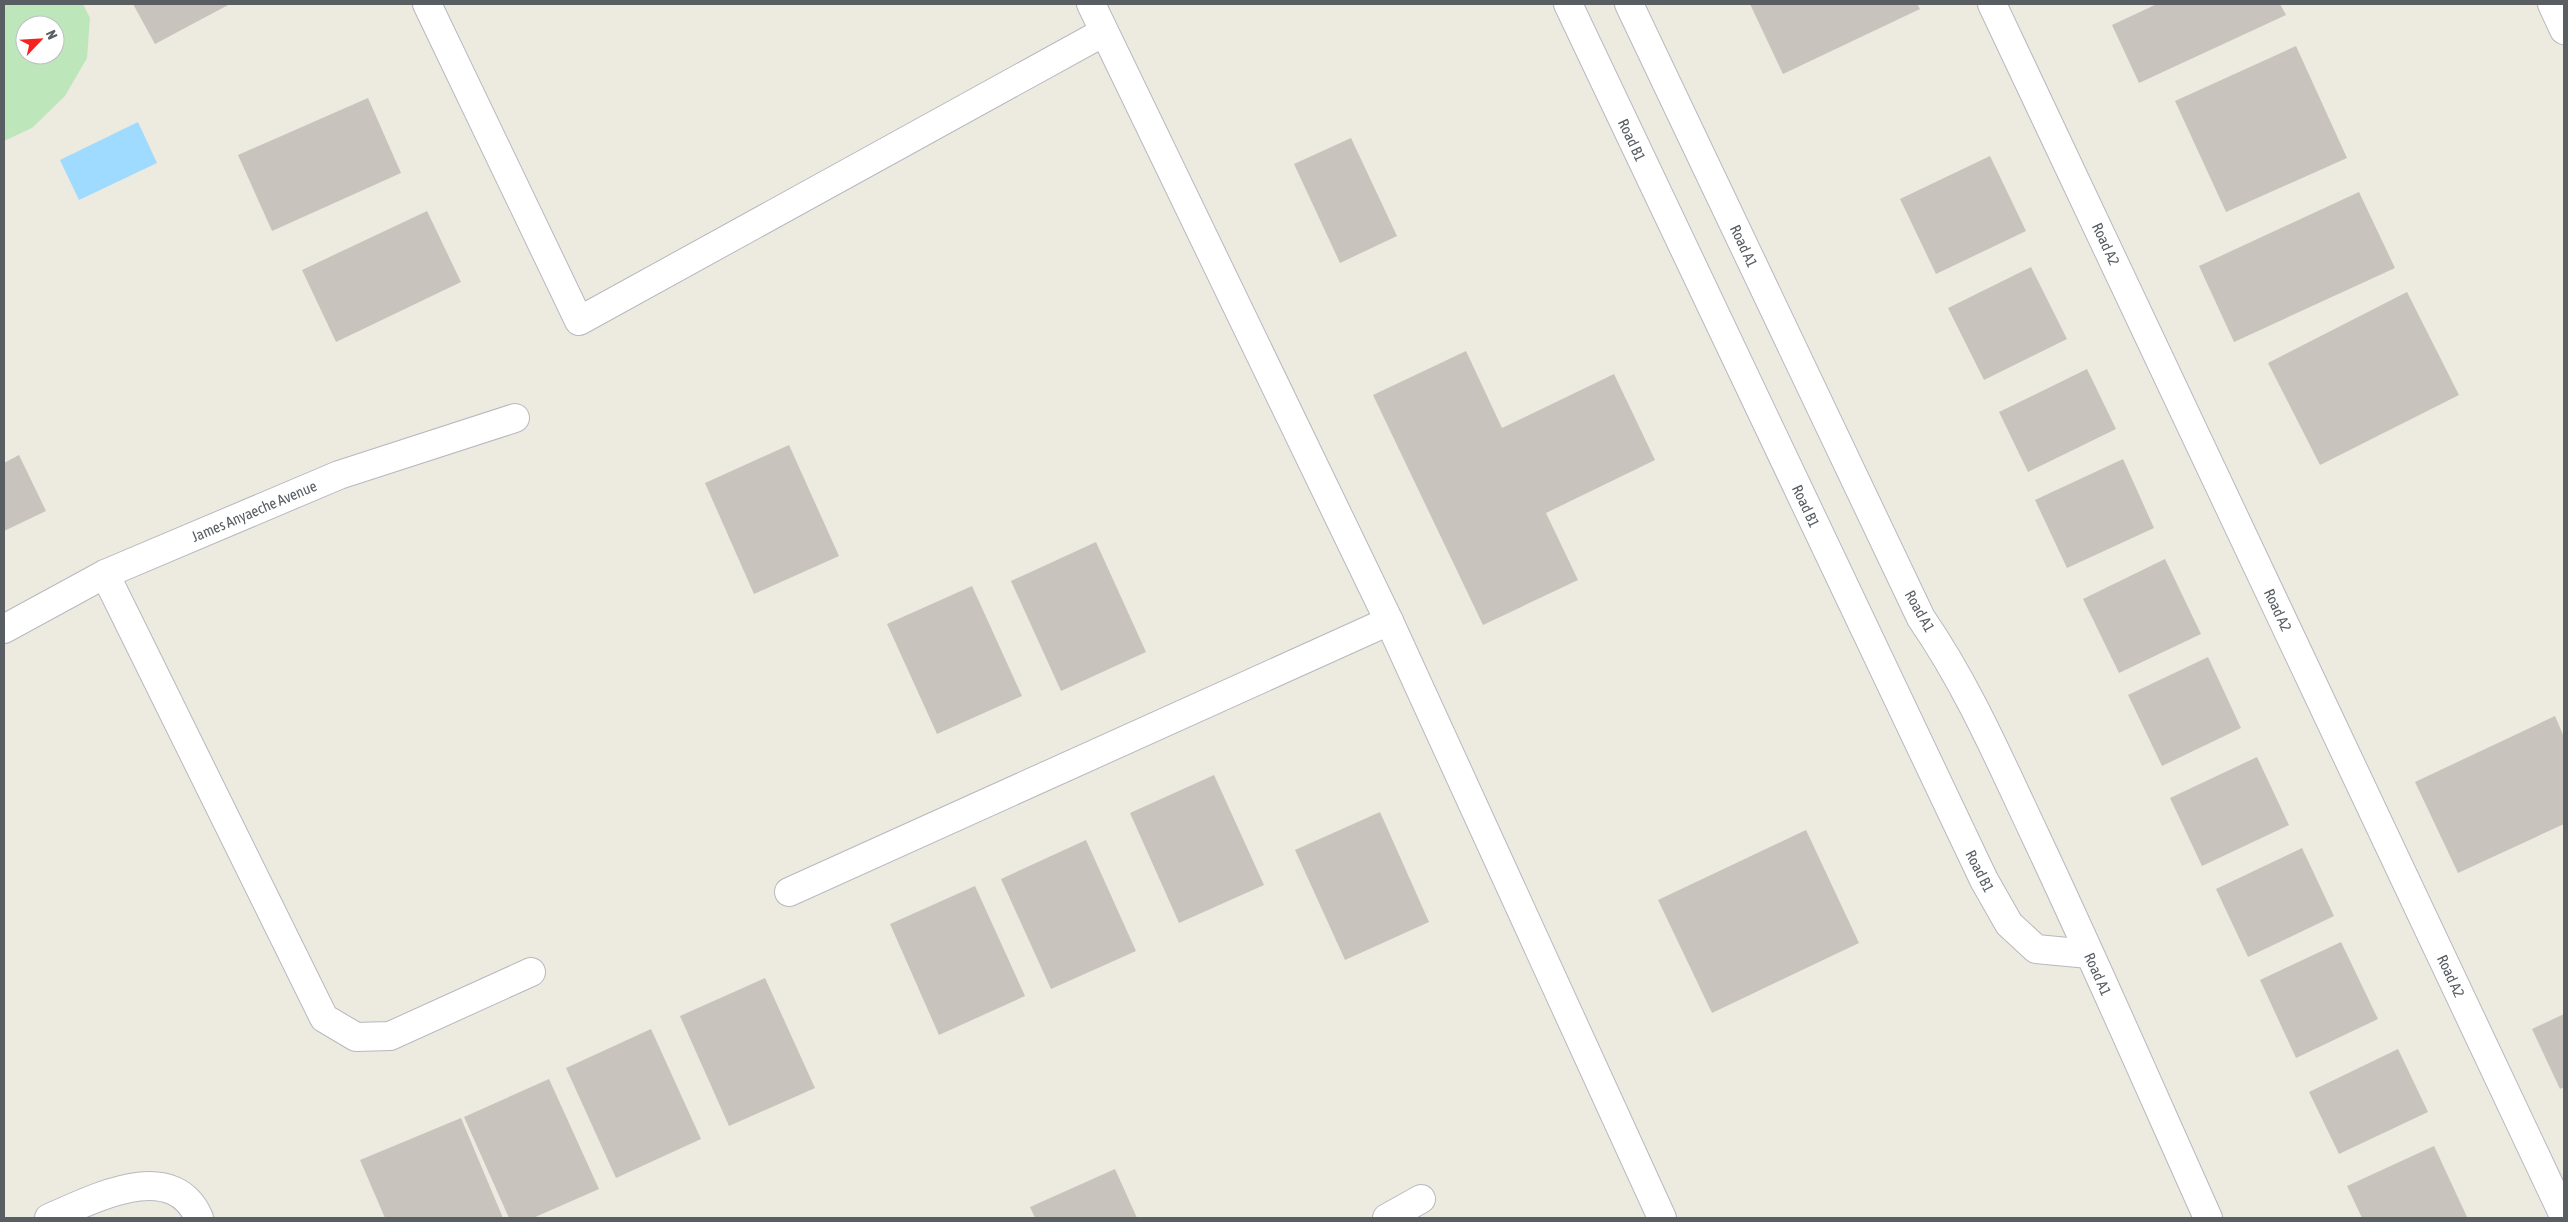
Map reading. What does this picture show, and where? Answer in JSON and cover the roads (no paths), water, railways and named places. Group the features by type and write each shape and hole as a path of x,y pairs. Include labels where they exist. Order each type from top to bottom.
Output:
{"street":[{"path":"427,4 579,321 1104,32"},
{"path":"1091,4 1388,621 1662,1218"},
{"name":"Road B1","path":"1568,4 1984,880 2009,924 2036,949 2089,954"},
{"name":"Road A1","path":"1629,4 1921,618 1948,657 1973,702 2068,905 2208,1218"},
{"name":"Road A2","path":"1992,4 2564,1216"},
{"path":"2552,4 2564,30"},
{"name":"James Anyaeche Avenue","path":"4,629 106,574 339,475 515,418"},
{"path":"106,574 324,1018 356,1038 390,1036 531,972"},
{"path":"790,892 1388,621"},
{"path":"50,1218 115,1190 146,1186 169,1189 192,1202 199,1218"},
{"path":"1387,1218 1421,1199"}],"water":[{"path":"138,122 157,163 79,200 60,160"}]}
